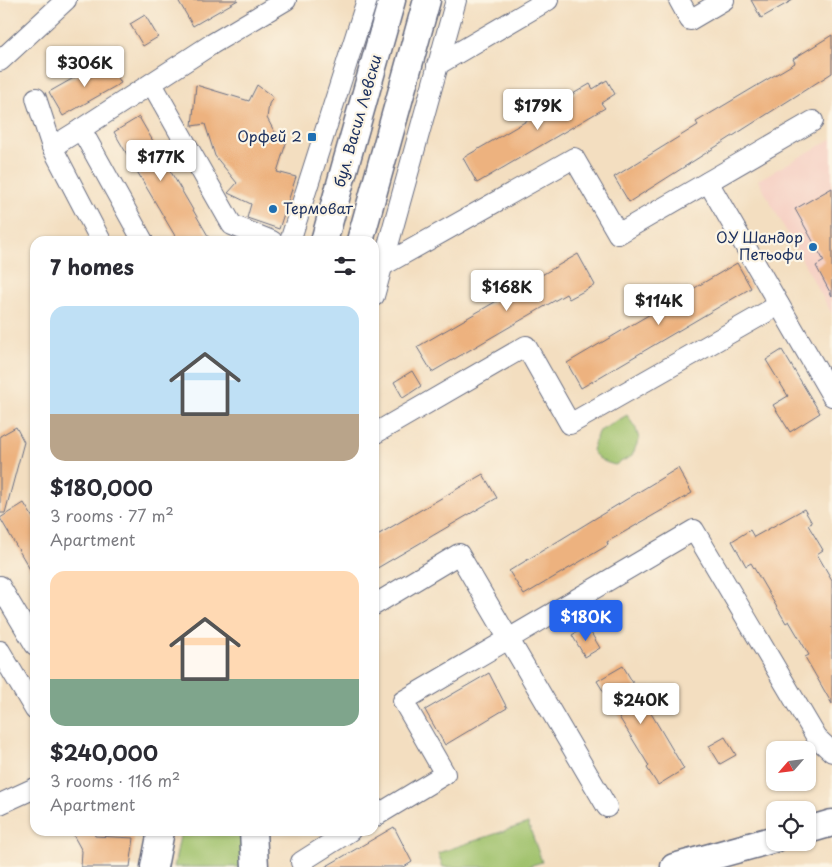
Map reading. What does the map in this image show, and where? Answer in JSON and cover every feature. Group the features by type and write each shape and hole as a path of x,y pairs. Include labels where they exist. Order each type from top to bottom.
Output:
{"main road":[{"name":"бул. Васил Левски","path":"325,236 392,0"},
{"path":"361,236 427,0"},
{"path":"816,828 832,823"},
{"path":"154,867 159,836"},
{"path":"253,836 255,867"},
{"path":"674,867 766,841"}],"street":[{"path":"0,60 66,0"},
{"path":"52,146 212,44 286,0"},
{"path":"292,236 366,0"},
{"path":"379,277 456,0"},
{"path":"437,65 548,0"},
{"path":"679,0 690,20 724,0"},
{"path":"152,84 232,225 260,236"},
{"path":"36,98 52,146 98,236"},
{"path":"382,266 574,158 618,234 813,120"},
{"path":"80,129 139,236"},
{"path":"708,182 832,396"},
{"path":"379,431 526,346 570,424 779,306"},
{"path":"379,814 445,774 404,701 694,530 817,738 832,752"},
{"path":"379,602 459,554 607,807"},
{"path":"0,586 30,637"},
{"path":"0,651 30,702"},
{"path":"0,804 30,790"},
{"path":"304,867 301,862 342,836"}],"shaded area":[{"name":"ОУ Шандор Петьофи","path":"832,139 832,314 758,180"}],"green space":[{"path":"627,415 636,429 639,439 632,456 615,465 608,463 597,456 592,450 598,432"},
{"path":"528,823 542,862 526,867 443,867 438,853"},
{"path":"180,836 243,836 244,867 174,867"}],"building":[{"path":"178,0 238,0 193,26"},
{"path":"751,0 793,0 761,18"},
{"path":"145,15 158,37 143,46 130,24"},
{"path":"832,35 832,73 629,202 614,177 698,125 696,122 795,63 793,59"},
{"path":"107,59 121,83 63,116 49,92"},
{"path":"607,80 615,94 601,103 605,108 477,183 463,158 590,84 593,89"},
{"path":"196,85 249,101 257,85 273,97 269,104 267,118 274,131 287,140 277,172 296,177 279,229 247,218 251,204 228,193 237,183 215,156 205,124 192,126"},
{"path":"139,117 208,236 175,236 114,132"},
{"path":"832,188 832,296 816,266 824,261 795,209"},
{"path":"578,254 595,285 569,299 566,294 432,372 417,347"},
{"path":"737,263 751,288 581,388 567,363"},
{"path":"782,350 820,413 790,432 773,405 788,396 766,360"},
{"path":"412,371 421,386 403,398 394,382"},
{"path":"16,427 24,442 5,513 0,513 0,436"},
{"path":"678,468 692,493 607,542 608,545 524,595 509,571"},
{"path":"483,474 497,498 379,567 379,534"},
{"path":"24,503 30,513 30,569 0,518"},
{"path":"804,509 812,523 808,525 823,550 817,554 832,580 832,704 805,657 809,655 789,621 786,623 751,563 746,566 732,541 750,530 754,537"},
{"path":"587,626 600,648 585,657 572,635"},
{"path":"623,666 684,769 658,785 647,768 649,766 597,681"},
{"path":"489,673 507,708 445,745 425,710"},
{"path":"725,737 736,755 720,764 709,746"},
{"path":"394,827 412,862 404,867 325,867 379,836"},
{"path":"74,836 134,838 130,867 81,867 82,851"}],"place":[{"name":"Орфей 2","path":"312,137"},
{"name":"Термоват","path":"273,209"},
{"name":"ОУ Шандор Петьофи","path":"813,247"}]}
